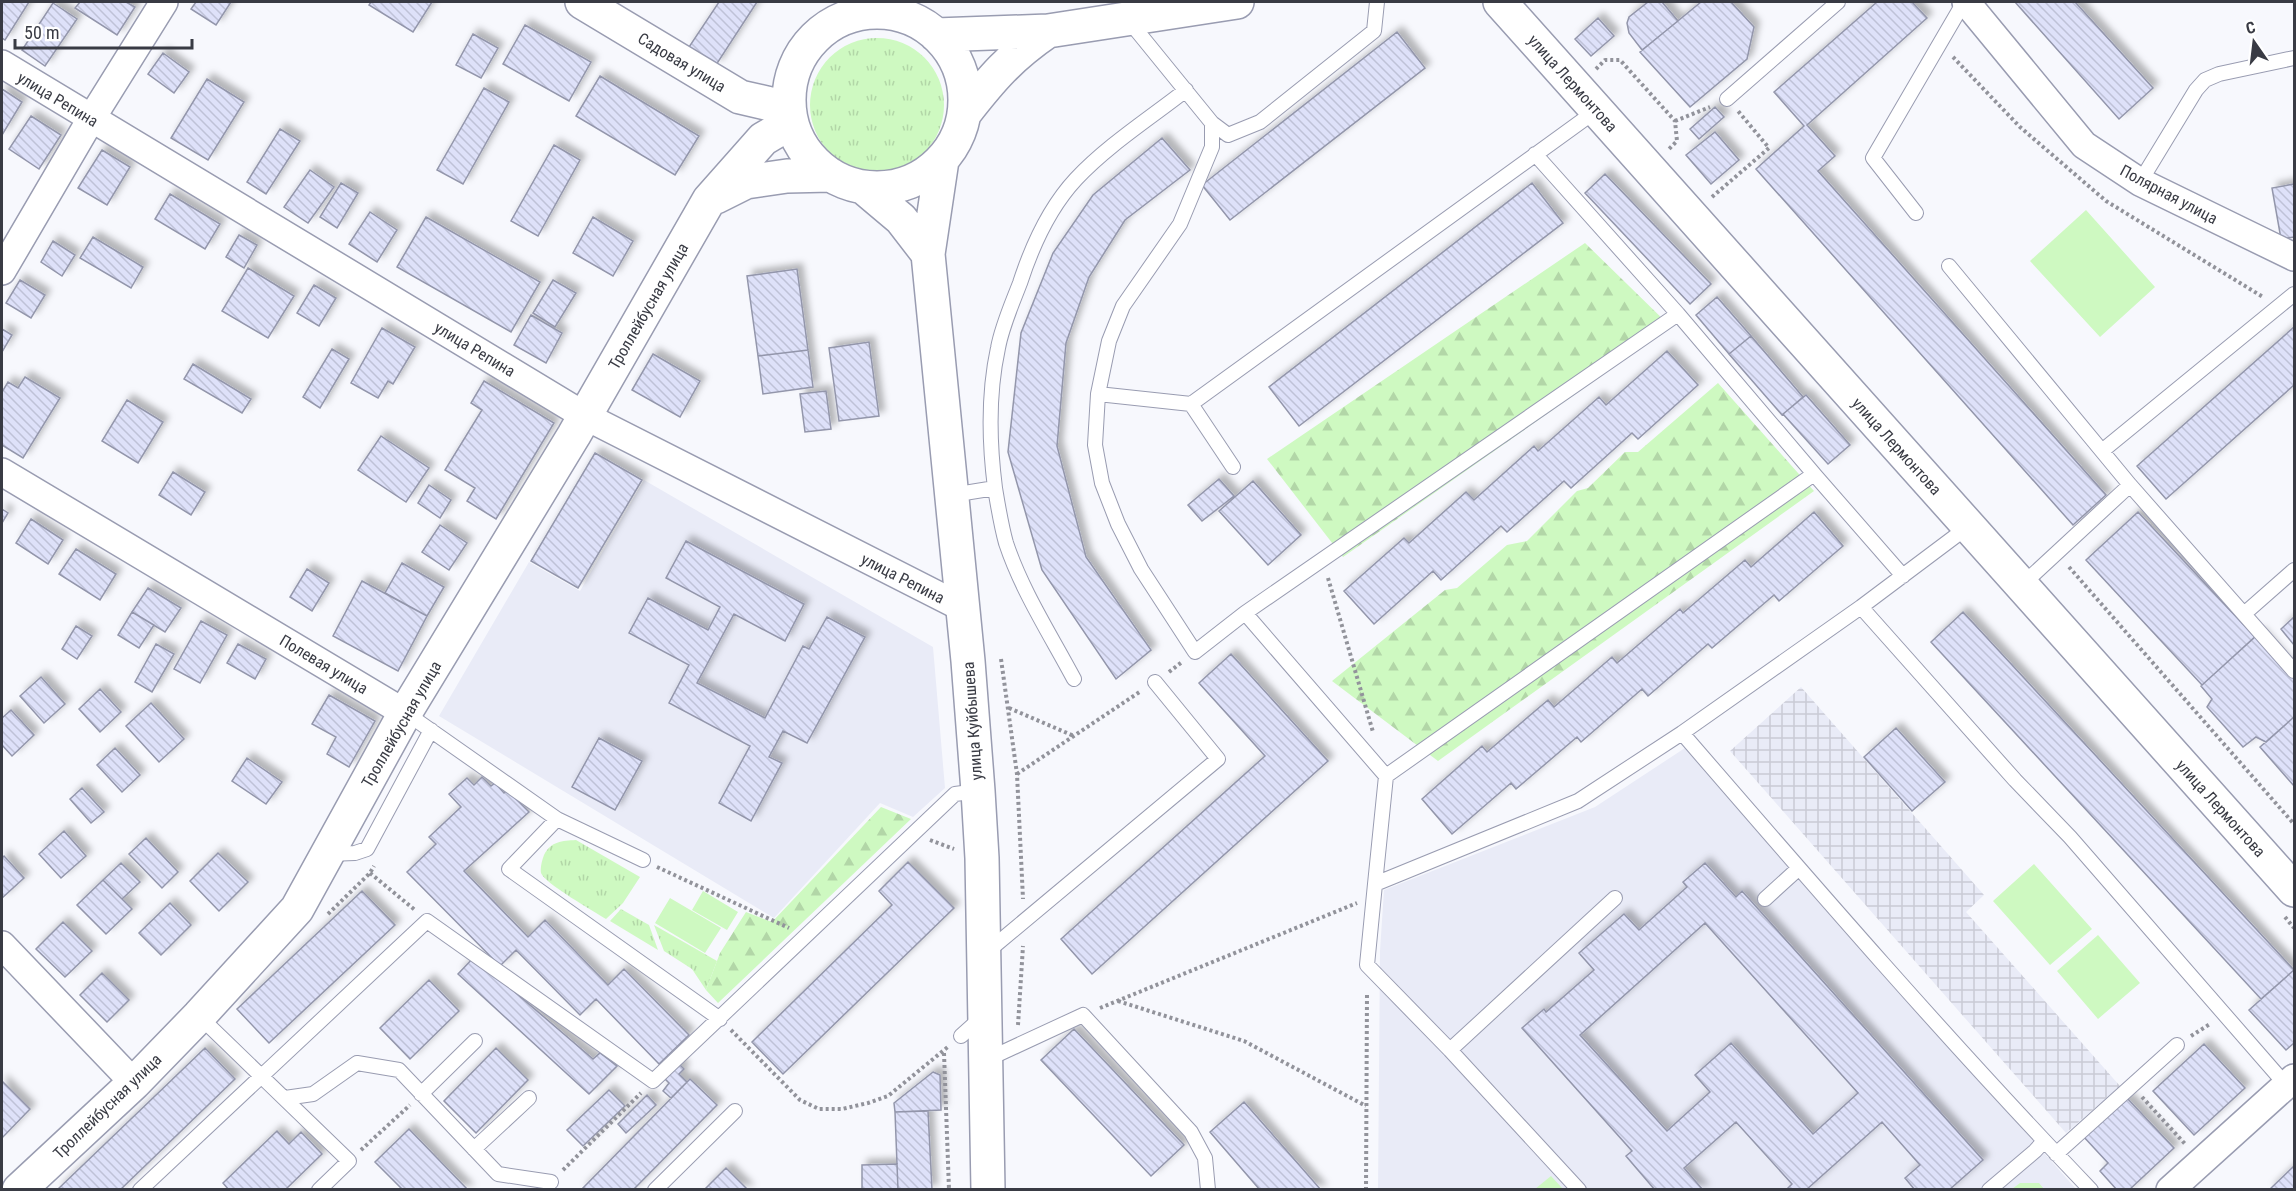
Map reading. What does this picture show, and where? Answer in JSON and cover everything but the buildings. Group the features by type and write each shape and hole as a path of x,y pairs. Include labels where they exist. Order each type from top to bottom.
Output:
{"main road":[{"name":"Садовая улица","path":"582,2 740,97 789,116"},
{"path":"1048,31 1019,51 992,77 964,114 952,146 942,160 929,171 898,186 863,187 831,176 806,153 789,116 789,87 794,70 802,54 832,15 848,17 874,12 923,21 1048,31 1238,2"},
{"name":"улица Лермонтова","path":"1500,2 2295,890"},
{"path":"923,21 948,48 962,79 965,96 964,114"},
{"name":"Троллейбусная улица","path":"19,1190 134,1083 297,909 328,854 418,722 585,416 709,200 763,140 789,116"},
{"name":"улица Куйбышева","path":"942,160 928,254 963,608 978,791 984,956 973,1025 984,1061 988,1190"},
{"path":"709,200 746,182 787,176 831,176"},
{"path":"863,187 901,219 928,254"}],"street":[{"path":"2,272 91,119 164,2"},
{"name":"Полярная улица","path":"1965,2 2084,145 2140,182 2295,257"},
{"name":"улица Репина","path":"2,64 585,416 963,608"},
{"name":"Полевая улица","path":"2,472 418,722"},
{"path":"2,945 134,1083"},
{"path":"2170,1190 2290,1081"},
{"path":"2,1181 9,1190"}],"lane":[{"path":"1127,19 1212,123 1228,135 1260,122 1374,31 1377,2"},
{"path":"1727,99 1838,2"},
{"path":"1916,213 1873,158 1965,2"},
{"path":"2140,182 2196,90 2205,80 2219,74 2295,58"},
{"path":"1074,678 1032,604 1005,540 990,451 991,403 998,346 1029,256 1045,222 1075,180 1101,156 1186,90"},
{"path":"1098,394 1191,404 1597,110"},
{"path":"1212,123 1212,147 1180,224 1123,306 1109,341 1098,394 1095,445 1102,483 1118,524 1141,569 1195,652 1245,613 1678,314"},
{"path":"1535,154 1678,314 1903,576"},
{"path":"1949,266 2130,485 2295,671"},
{"path":"2102,451 2295,294"},
{"path":"1191,404 1233,467"},
{"path":"1386,776 1814,474"},
{"path":"2022,585 2130,485"},
{"path":"952,495 995,488"},
{"path":"1374,890 1578,801 1682,733 1861,607 1969,526"},
{"path":"2244,614 2295,570"},
{"path":"1861,607 2007,771 2070,837 2225,1015 2290,1081"},
{"path":"1245,613 1386,776 1367,965 1450,1050 1579,1190"},
{"path":"984,956 1218,759 1155,682"},
{"name":"Полевая улица","path":"418,722 557,819 643,860"},
{"path":"1682,733 1798,868 2091,1190"},
{"path":"140,1190 427,921 653,1080 955,794 978,791"},
{"path":"557,819 509,869 720,1019"},
{"path":"1765,899 1798,868"},
{"path":"1450,1050 1615,897"},
{"path":"984,1061 1083,1015 1191,1132 1205,1158 1208,1190"},
{"path":"199,1016 349,1161 319,1190"},
{"path":"421,1094 475,1041"},
{"path":"2056,1154 2177,1045"},
{"path":"285,1098 313,1094 357,1063 399,1070 498,1174 551,1182"},
{"path":"474,1149 530,1098"},
{"path":"655,1190 735,1111"},
{"path":"1989,1190 2044,1141"}],"path":[{"path":"1588,61 1596,69 1605,60 1620,60 1675,121 1677,141 1667,151 1675,159"},
{"path":"1675,121 1727,99 1769,147 1710,198"},
{"path":"1703,190 1718,207"},
{"path":"1323,559 1386,776"},
{"path":"2050,559 2067,564 2295,824"},
{"path":"1017,774 1155,682 1195,652"},
{"path":"1001,659 1017,774 1024,921 1016,1047"},
{"path":"1009,708 1074,736"},
{"path":"913,834 959,850"},
{"path":"643,860 806,936"},
{"path":"370,873 427,921"},
{"path":"1083,1015 1374,890"},
{"path":"1366,1190 1367,965"},
{"path":"1117,1001 1244,1041 1366,1106"},
{"path":"2177,1045 2225,1015"},
{"path":"720,1019 800,1100 819,1108 842,1108 868,1103 888,1095 944,1052 948,1190"},
{"path":"551,1182 653,1080"},
{"path":"2132,1086 2188,1148"},
{"path":"349,1161 421,1094"}],"shaded area":[{"path":"644,480 933,647 945,788 913,817 880,803 774,918 439,716 529,562 580,591"},
{"path":"1801,687 1984,895 1966,912 2120,1086 2066,1133 1730,751"},
{"path":"1685,748 2076,1189 1378,1190 1380,951 1384,890 1595,807"}],"green space":[{"path":"877,38 903,43 924,58 939,79 944,105 939,131 924,152 903,167 877,172 851,167 830,152 815,131 810,105 815,79 830,58 851,43"},
{"path":"2086,210 2155,287 2100,337 2030,261"},
{"path":"1585,243 1671,327 1343,557 1267,459"},
{"path":"1718,383 1814,491 1438,761 1332,681 1445,590 1457,588 1507,545 1527,541 1577,491 1588,488 1625,452 1638,452"},
{"path":"881,807 911,819 718,1003 706,990 720,953 746,912 772,922"},
{"path":"576,840 640,877 623,903 606,919 560,890 541,873 543,857 550,847 562,841"},
{"path":"2034,864 2092,929 2050,965 1993,901"},
{"path":"703,891 738,912 727,930 692,910"},
{"path":"670,898 721,928 705,953 655,923"},
{"path":"621,909 649,925 658,950 610,921"},
{"path":"654,925 717,961 706,990 692,969 664,951"},
{"path":"2098,935 2140,983 2098,1019 2057,971"},
{"path":"1551,1176 1563,1189 1535,1189"},
{"path":"2020,1183 2039,1183 2044,1189 2012,1189"}]}
